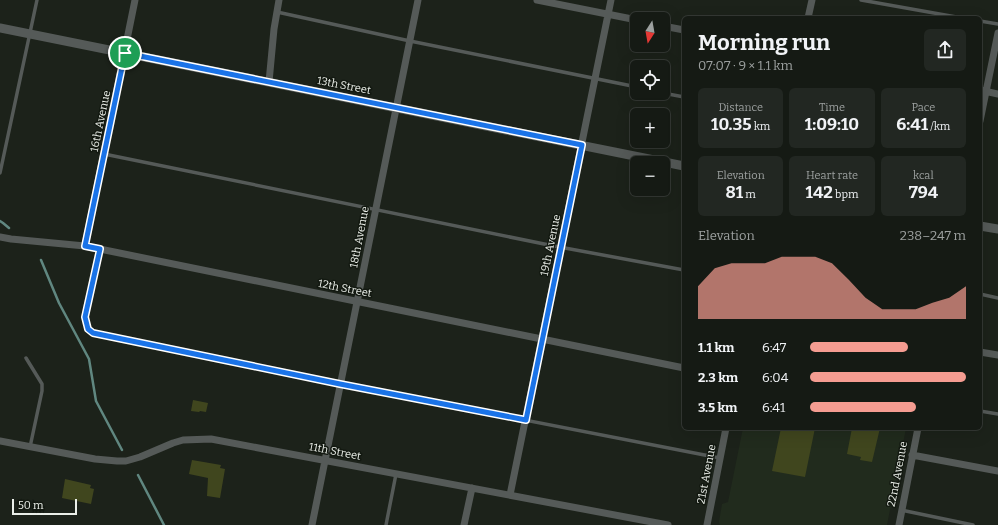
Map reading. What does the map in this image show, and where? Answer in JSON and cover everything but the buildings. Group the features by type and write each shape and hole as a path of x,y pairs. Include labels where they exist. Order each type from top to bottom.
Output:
{"street":[{"name":"16th Avenue","path":"85,246 136,0"},
{"path":"269,82 274,29 279,0"},
{"name":"18th Avenue","path":"312,525 418,0"},
{"path":"537,0 630,19"},
{"name":"19th Avenue","path":"510,495 611,0"},
{"path":"808,16 812,0"},
{"path":"670,27 682,30"},
{"name":"13th Street","path":"0,28 682,166"},
{"path":"982,101 983,91 998,33"},
{"path":"983,91 998,94"},
{"path":"982,226 998,229"},
{"name":"12th Street","path":"0,237 85,246 682,368"},
{"path":"982,352 998,355"},
{"name":"21st Avenue","path":"707,525 726,430"},
{"name":"22nd Avenue","path":"898,525 918,430"},
{"name":"11th Street","path":"0,441 30,448 104,461 126,461 183,440 211,439 668,525"},
{"path":"912,455 998,471"},
{"path":"464,525 472,488"}],"lane":[{"path":"0,173 37,0"},
{"path":"861,0 951,16"},
{"path":"277,12 410,41 630,86"},
{"path":"982,21 998,24"},
{"path":"670,94 682,97"},
{"path":"104,154 561,247 682,270"},
{"path":"100,249 85,317 88,329 93,333 340,384 720,458"},
{"path":"982,294 998,298"},
{"path":"26,358 42,384 42,391 30,448"},
{"path":"982,411 998,414"},
{"path":"386,525 396,474"},
{"path":"901,510 973,525"}],"shaded area":[{"path":"743,430 906,430 887,525 720,525 719,522 722,504 728,502"}],"waterway":[{"path":"0,221 9,228"},
{"path":"41,260 59,303 89,359 96,401 122,450"},
{"path":"138,475 164,525"}],"route":[{"path":"125,53 582,145 526,420 340,384 93,333 88,329 85,317 100,249 85,246 125,53"}]}
